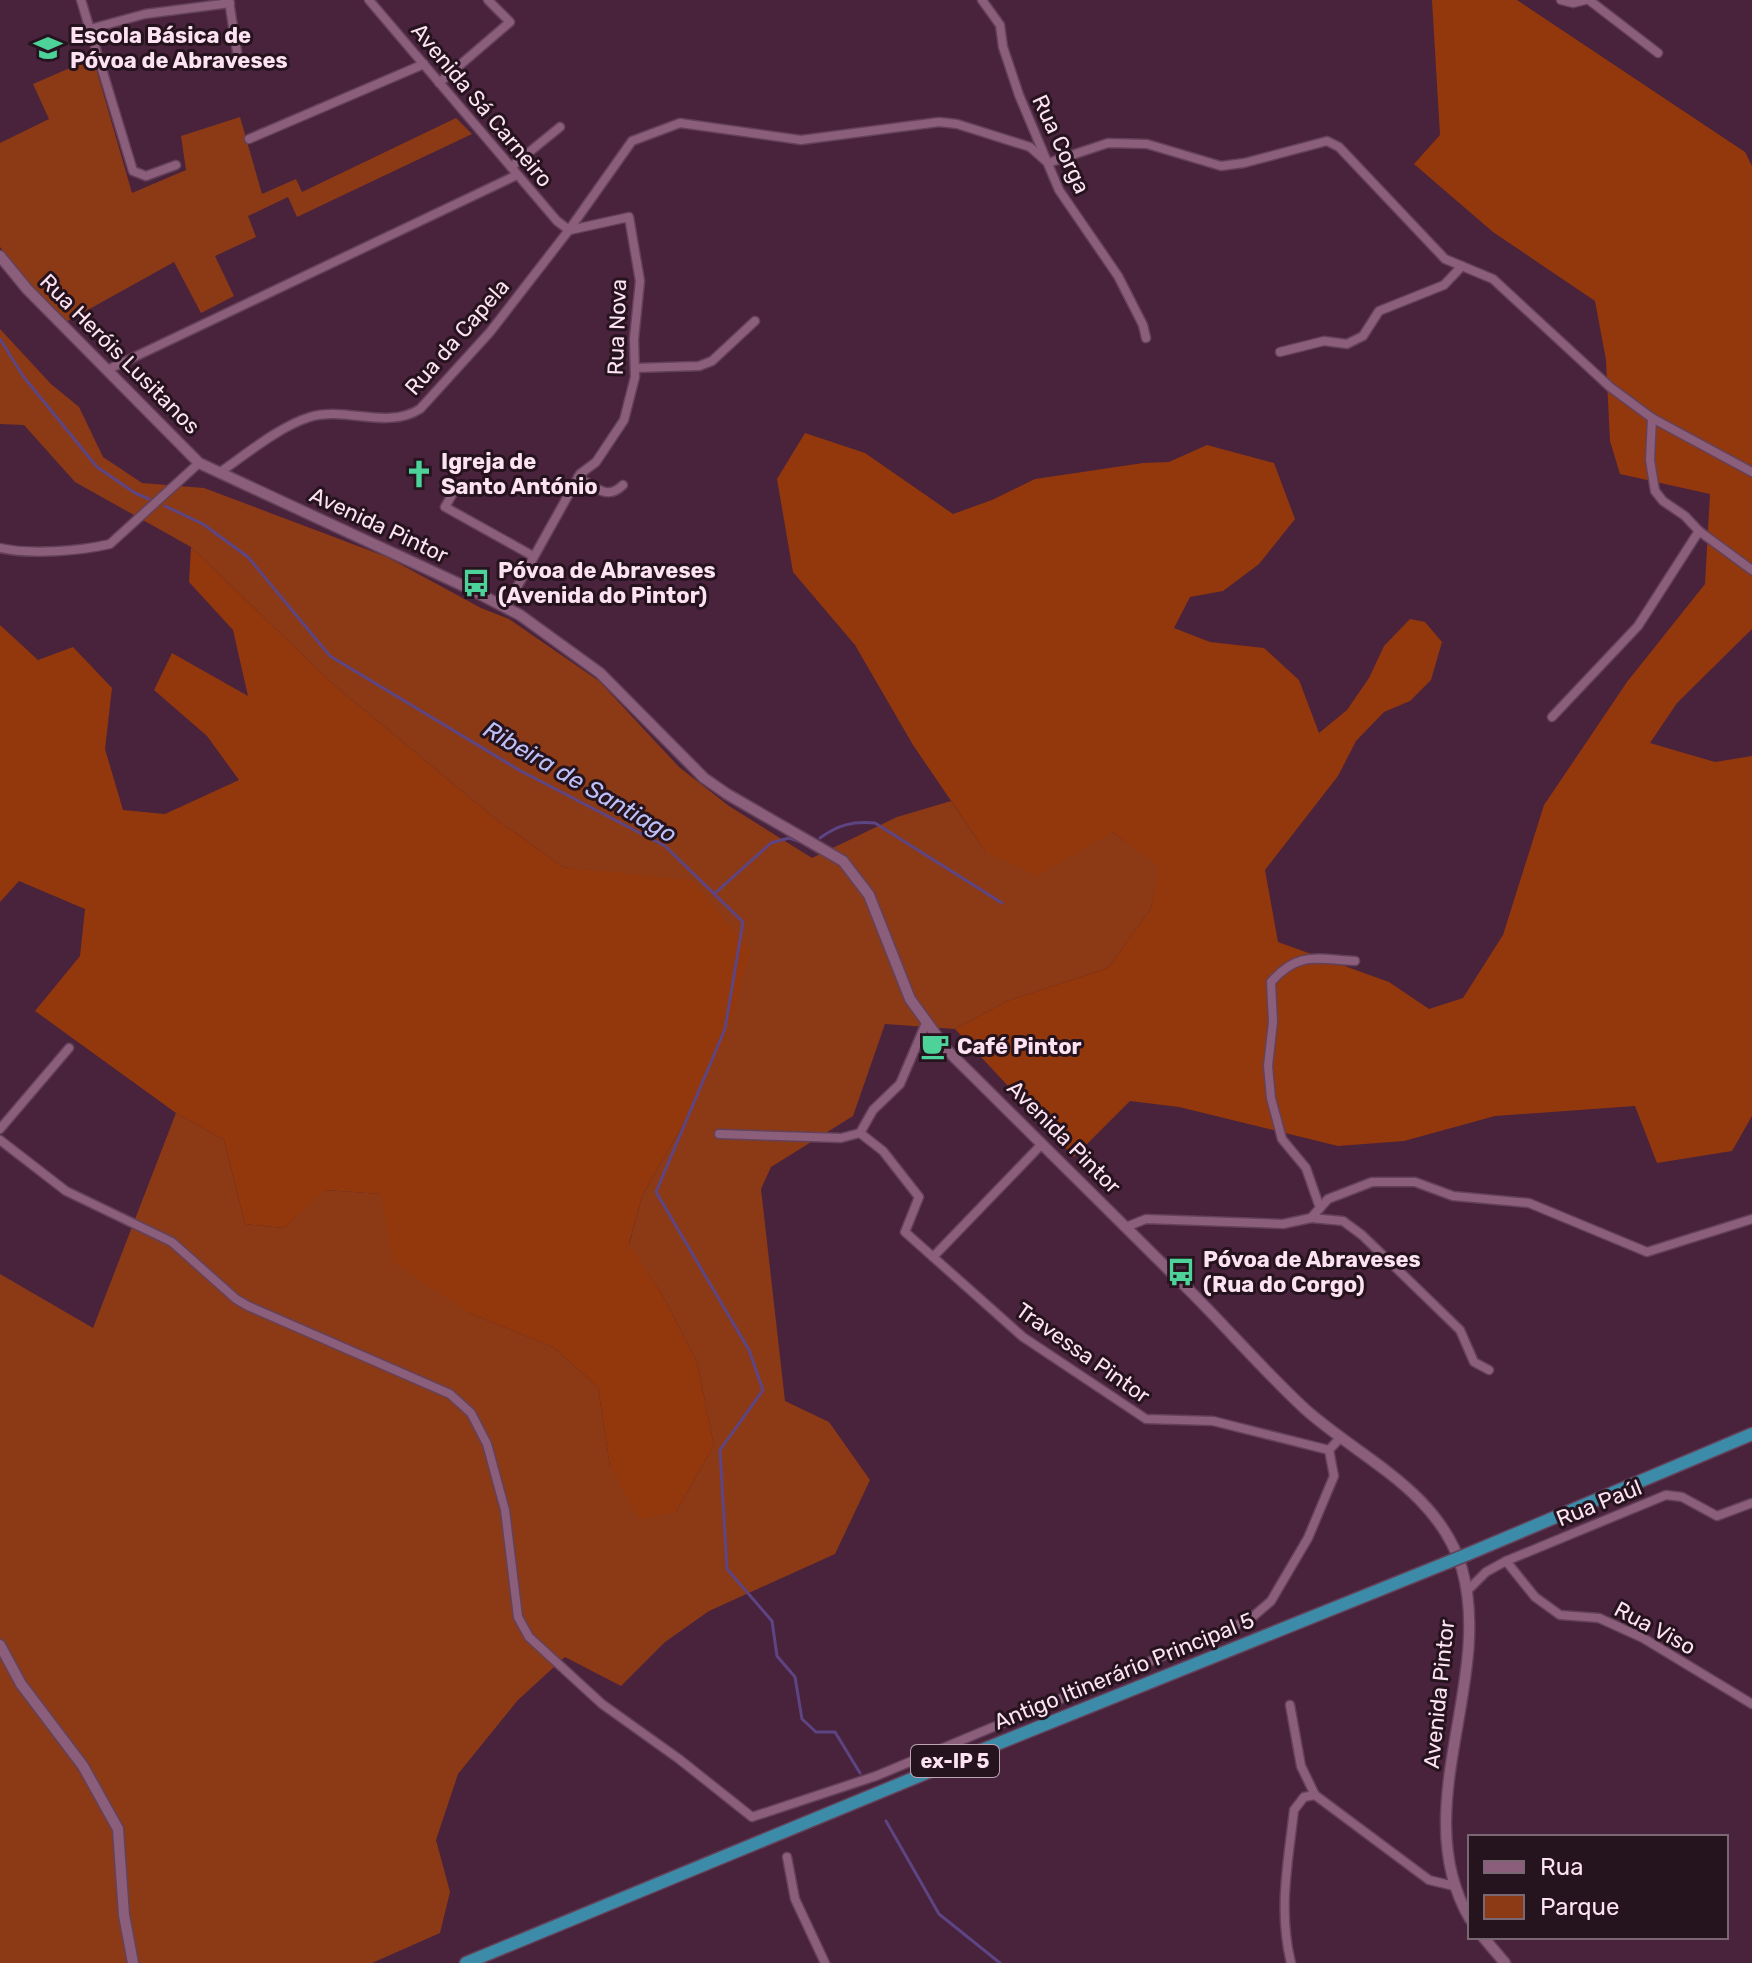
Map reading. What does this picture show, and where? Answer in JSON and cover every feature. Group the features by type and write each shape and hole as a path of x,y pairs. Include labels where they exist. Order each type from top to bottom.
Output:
{"highway":[{"name":"Antigo Itinerário Principal 5","path":"466,1963 991,1746 1468,1554 1752,1434"}],"street":[{"path":"81,0 133,171 146,176 176,165"},
{"name":"Avenida Sá Carneiro","path":"369,0 557,221 569,230"},
{"path":"439,83 510,22 488,0"},
{"name":"Rua Corga","path":"982,0 1000,25 1003,47 1019,95 1059,190 1118,276 1143,325 1146,338"},
{"path":"1561,0 1573,3 1587,0 1658,53"},
{"path":"90,29 145,14 230,1 238,58"},
{"path":"249,139 424,64"},
{"name":"Rua da Capela","path":"219,473 309,417 326,414 396,418 409,416 420,409 490,332 569,230 632,141 680,123 801,140 948,123 1030,147 1048,163"},
{"path":"107,370 514,171 560,127"},
{"path":"1048,163 1108,143 1134,143 1221,166 1327,141 1339,147 1445,259 1493,279 1610,387 1652,418 1752,472"},
{"name":"Rua Nova","path":"506,607 578,477 596,462 624,420 635,377 634,339 640,281 629,217 569,230"},
{"name":"Rua Heróis Lusitanos","path":"0,256 27,289 199,463 219,473"},
{"path":"1280,352 1324,341 1347,344 1363,336 1379,311 1444,285 1462,266"},
{"path":"635,368 699,366 712,361 755,321"},
{"path":"1652,418 1650,460 1655,491 1699,531 1752,570"},
{"path":"0,548 91,549 110,544 199,463"},
{"name":"Avenida Pintor","path":"219,473 506,607 600,673 704,778 843,861 869,895 887,935 903,985 947,1050 1305,1408 1413,1492 1440,1522 1452,1543 1467,1591 1469,1632 1445,1825 1454,1886 1468,1915"},
{"path":"578,477 608,494 615,493 623,485"},
{"path":"453,493 445,507 533,556"},
{"path":"1552,717 1638,626 1699,531"},
{"path":"1320,1208 1306,1168 1282,1139 1271,1098 1268,1066 1273,1022 1271,982 1283,968 1302,959 1355,961"},
{"path":"719,1134 841,1138 860,1133 873,1110 900,1084 926,1023"},
{"path":"0,1129 69,1048"},
{"name":"Travessa Pintor","path":"860,1133 883,1151 919,1197 905,1232 1023,1337 1146,1419 1213,1421 1329,1450"},
{"path":"0,1140 66,1191 172,1242 248,1306 450,1394 471,1413 487,1444 505,1510 518,1617 529,1637 602,1704 679,1759 752,1817 876,1776 1249,1620 1271,1601 1308,1538 1334,1476 1329,1450 1341,1437"},
{"path":"933,1257 1042,1144"},
{"path":"1311,1218 1328,1199 1372,1182 1415,1182 1453,1196 1529,1203 1647,1252 1752,1219"},
{"path":"1126,1227 1146,1219 1283,1224 1311,1218 1343,1221 1362,1235 1460,1330 1474,1362 1489,1370"},
{"name":"Rua Paúl","path":"1467,1591 1486,1572 1506,1561 1666,1495 1682,1497 1717,1516 1752,1503"},
{"name":"Rua Viso","path":"1506,1561 1535,1597 1560,1615 1599,1618 1643,1638 1752,1704"},
{"path":"0,1645 21,1684 83,1766 118,1829 124,1915 133,1963"},
{"path":"1290,1705 1301,1766 1315,1795 1429,1880 1454,1886"},
{"path":"1291,1963 1284,1934 1283,1908 1294,1810 1304,1797 1315,1795"},
{"path":"787,1857 795,1899 825,1963"},
{"path":"1485,1939 1505,1963"}],"green space":[{"path":"93,58 132,193 186,170 181,136 240,117 262,194 296,179 302,192 456,118 472,134 297,217 288,197 248,216 256,237 215,256 234,296 201,313 174,262 66,322 29,284 0,247 0,143 49,119 33,84"},
{"path":"0,329 51,384 79,407 103,457 142,483 204,488 387,557 481,608 509,619 599,681 679,767 729,806 812,858 897,817 951,801 986,852 1113,832 1160,867 1151,908 1108,968 1007,1001 955,1029 885,1024 853,1116 771,1167 761,1189 785,1401 829,1422 870,1480 835,1554 709,1611 665,1642 621,1686 565,1657 518,1700 458,1774 436,1840 450,1892 440,1933 372,1963 0,1963 0,1274 93,1328 176,1113 224,1140 245,1224 284,1228 324,1190 382,1194 469,1313 553,1347 598,1387 610,1467 676,1512 714,1445 697,1362 662,1294 629,1245 642,1196 691,1111 623,874 563,867 497,820 334,685 191,547 75,482 24,425 0,424"}],"shaded area":[{"path":"1432,0 1517,0 1745,152 1752,166 1752,629 1677,703 1650,743 1715,762 1752,756 1752,1116 1732,1151 1657,1163 1635,1106 1495,1116 1404,1141 1338,1146 1179,1107 1130,1101 1074,1157 955,1029 1007,1001 1108,968 1151,908 1159,867 1113,832 1036,876 986,852 913,745 855,645 793,572 777,479 805,433 865,453 953,514 992,500 1035,479 1169,462 1207,445 1274,463 1295,519 1259,564 1223,591 1190,597 1174,628 1210,642 1264,648 1299,680 1319,733 1347,710 1369,678 1384,646 1410,619 1425,622 1442,642 1431,680 1410,701 1384,712 1356,741 1338,776 1265,870 1278,942 1389,982 1429,1009 1463,998 1503,935 1544,805 1627,682 1705,584 1710,494 1620,474 1610,441 1606,360 1595,301 1493,232 1414,164 1440,135"},
{"path":"191,547 334,685 497,820 563,867 692,880 750,950 728,1032 691,1111 642,1196 629,1244 662,1294 697,1362 714,1445 676,1512 640,1519 610,1467 598,1387 553,1347 469,1313 393,1262 381,1194 325,1190 284,1228 245,1224 224,1140 176,1113 35,1011 80,956 85,909 19,881 0,902 0,625 38,660 73,647 112,688 105,749 123,810 165,814 239,780 207,736 154,690 172,653 248,696 233,630 189,582"}],"waterway":[{"name":"Ribeira de Santiago","path":"0,339 23,376 97,467 149,499"},
{"name":"Ribeira de Santiago","path":"165,506 203,524 248,557 330,656 519,770 665,846 743,922 725,1029 656,1192 749,1350 763,1390 720,1450 727,1569 772,1621 777,1656 795,1677 802,1719 816,1732 835,1732 860,1773"},
{"path":"820,838 846,825 875,823 1002,903"},
{"path":"714,894 771,843 789,838 801,842"},
{"name":"Ribeira de Santiago","path":"886,1821 939,1914 1000,1963"}],"place":[{"name":"Escola Básica de Póvoa de Abraveses","path":"48,48"},
{"name":"Igreja de Santo António","path":"419,474"},
{"name":"Póvoa de Abraveses (Avenida do Pintor)","path":"476,583"},
{"name":"Café Pintor","path":"935,1046"},
{"name":"Póvoa de Abraveses (Rua do Corgo)","path":"1181,1272"}]}
